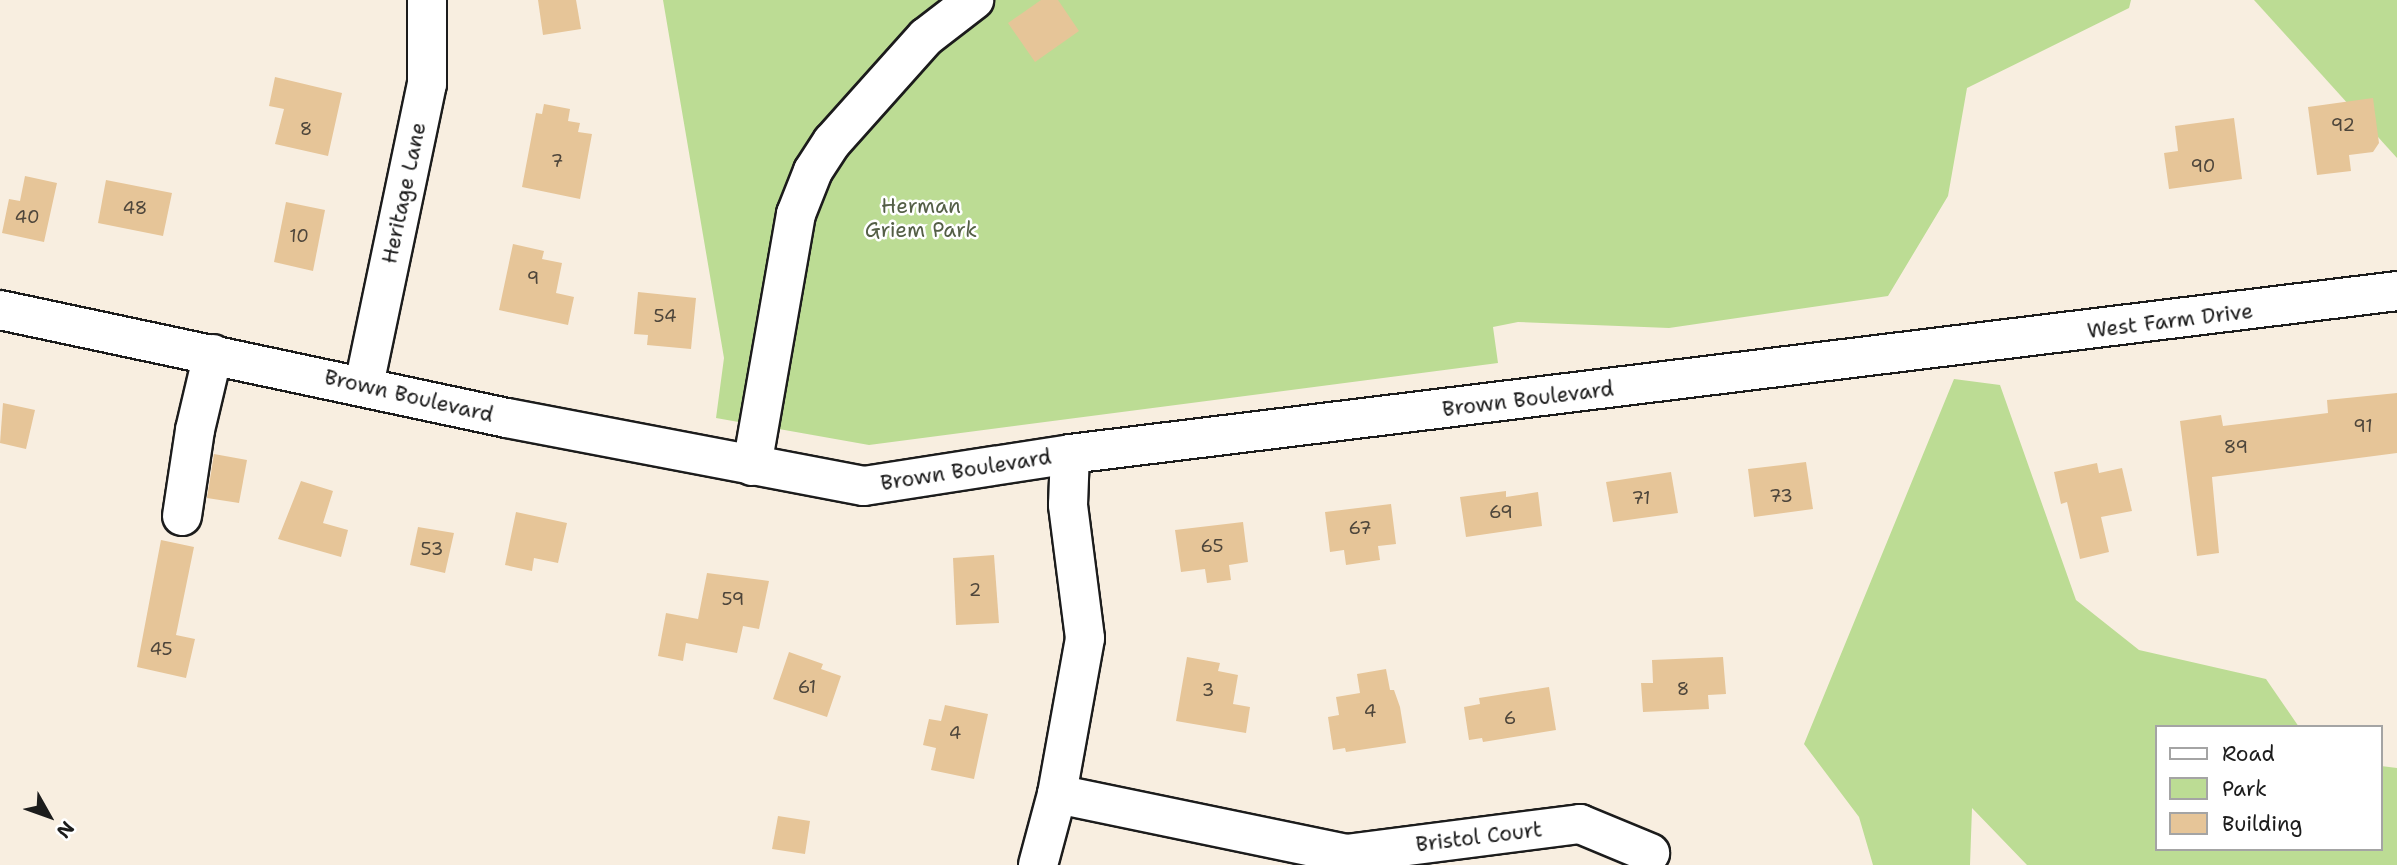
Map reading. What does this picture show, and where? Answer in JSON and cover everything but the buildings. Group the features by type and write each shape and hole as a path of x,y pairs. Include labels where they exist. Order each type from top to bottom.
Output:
{"street":[{"name":"Heritage Lane","path":"364,385 427,84 426,0"},
{"path":"752,466 796,214 813,171 832,142 926,37 974,0"},
{"name":"West Farm Drive","path":"1943,350 2397,291"},
{"name":"Brown Boulevard","path":"0,310 752,466 864,486 1070,453 1943,350"},
{"path":"182,516 195,430 213,354"},
{"path":"1038,865 1057,794 1085,638 1068,505 1070,453"},
{"name":"Bristol Court","path":"1057,794 1346,854 1580,824 1650,853"}],"green space":[{"name":"Herman Griem Park","path":"663,0 2131,0 2129,8 1967,88 1948,196 1888,296 1669,328 1518,322 1493,327 1498,363 869,445 716,418 724,358"},
{"path":"2254,0 2397,0 2397,158"},
{"path":"1954,379 2000,385 2076,600 2139,650 2266,679 2298,725 2156,725 2156,851 2383,851 2383,766 2397,768 2397,865 2027,865 1972,808 1970,865 1873,865 1859,817 1804,744"}]}
